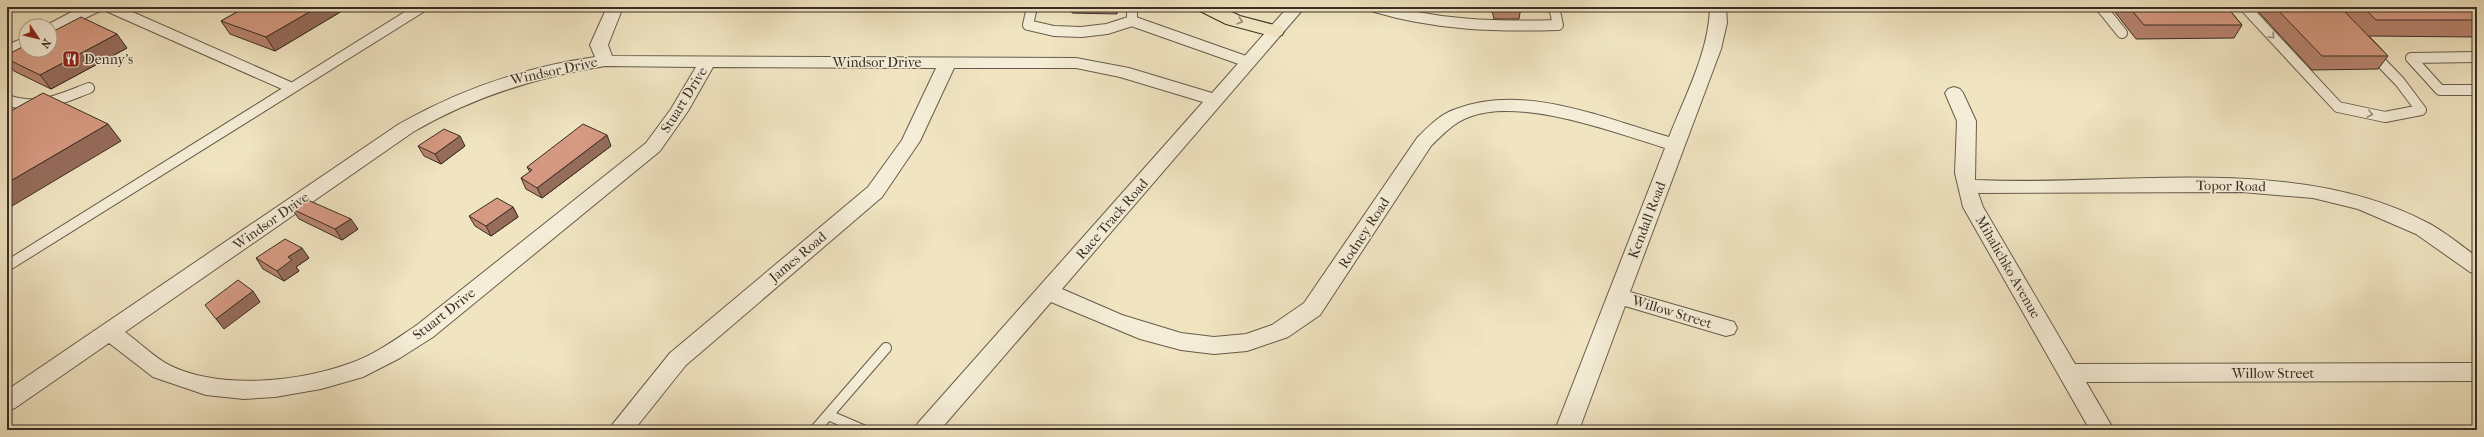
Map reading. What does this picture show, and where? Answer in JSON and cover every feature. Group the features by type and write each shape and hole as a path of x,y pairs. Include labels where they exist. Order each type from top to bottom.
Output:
{"highway":[{"path":"1207,7 1233,20 1276,31"}],"street":[{"path":"58,26 94,7"},
{"path":"605,61 599,45 615,7"},
{"name":"Race Track Road","path":"926,430 1297,7"},
{"name":"Kendall Road","path":"1568,430 1712,49 1718,23 1718,7"},
{"path":"7,52 18,46"},
{"name":"Windsor Drive","path":"7,402 406,128 435,111 464,97 508,80 554,68 605,61 1076,63 1123,72 1216,100"},
{"name":"Stuart Drive","path":"110,332 161,371 206,386 244,390 275,388 321,380 355,371 392,352 424,331 653,148 679,111 708,61"},
{"name":"James Road","path":"620,430 678,360 875,192 911,141 948,62"},
{"name":"Mihalichko Avenue","path":"1954,93 1963,107 1968,121 1964,168 1966,186 1973,207 2102,430"},
{"name":"Rodney Road","path":"1047,292 1176,343 1201,347 1227,347 1252,343 1283,331 1296,323 1312,309 1424,142 1434,130 1464,112 1503,105 1529,106 1558,112 1676,145"},
{"name":"Topor Road","path":"1966,186 2005,188 2242,185 2313,191 2364,204 2423,229 2477,267"},
{"name":"Willow Street","path":"1618,296 1726,328"},
{"name":"Willow Street","path":"2069,374 2477,372"}],"lane":[{"path":"109,7 292,88"},
{"path":"9,263 422,7"},
{"path":"1032,7 1028,25 1042,30 1082,33 1113,29 1132,21 1248,62"},
{"path":"1132,7 1132,21"},
{"path":"1375,7 1443,24 1493,27 1558,25 1554,7"},
{"path":"2101,7 2122,33"},
{"path":"2245,7 2338,106 2385,117 2420,110 2400,82 2368,50"},
{"path":"2477,57 2411,58 2440,90 2477,90"},
{"path":"7,100 20,106 40,107 89,88"},
{"path":"815,430 886,348"},
{"path":"828,415 863,430"}],"building":[{"path":"246,7 318,7 266,37 221,21"},
{"path":"2129,7 2227,7 2242,25 2144,25"},
{"path":"2275,7 2340,7 2388,56 2322,56"},
{"path":"2363,7 2477,7 2477,20 2376,20"},
{"path":"81,17 117,34 40,75 7,59 7,55 18,49 18,58 58,58 58,29"},
{"path":"43,93 108,124 7,183 7,113"},
{"path":"583,124 607,135 537,188 521,178 532,170 527,167"},
{"path":"444,129 460,136 435,154 418,146"},
{"path":"301,197 351,219 335,229 292,209 296,201"},
{"path":"497,198 513,207 486,226 469,216"},
{"path":"285,239 302,248 288,257 292,260 277,271 256,258"},
{"path":"238,280 253,291 216,319 205,305"}],"place":[{"name":"Denny's","path":"71,59"}]}
